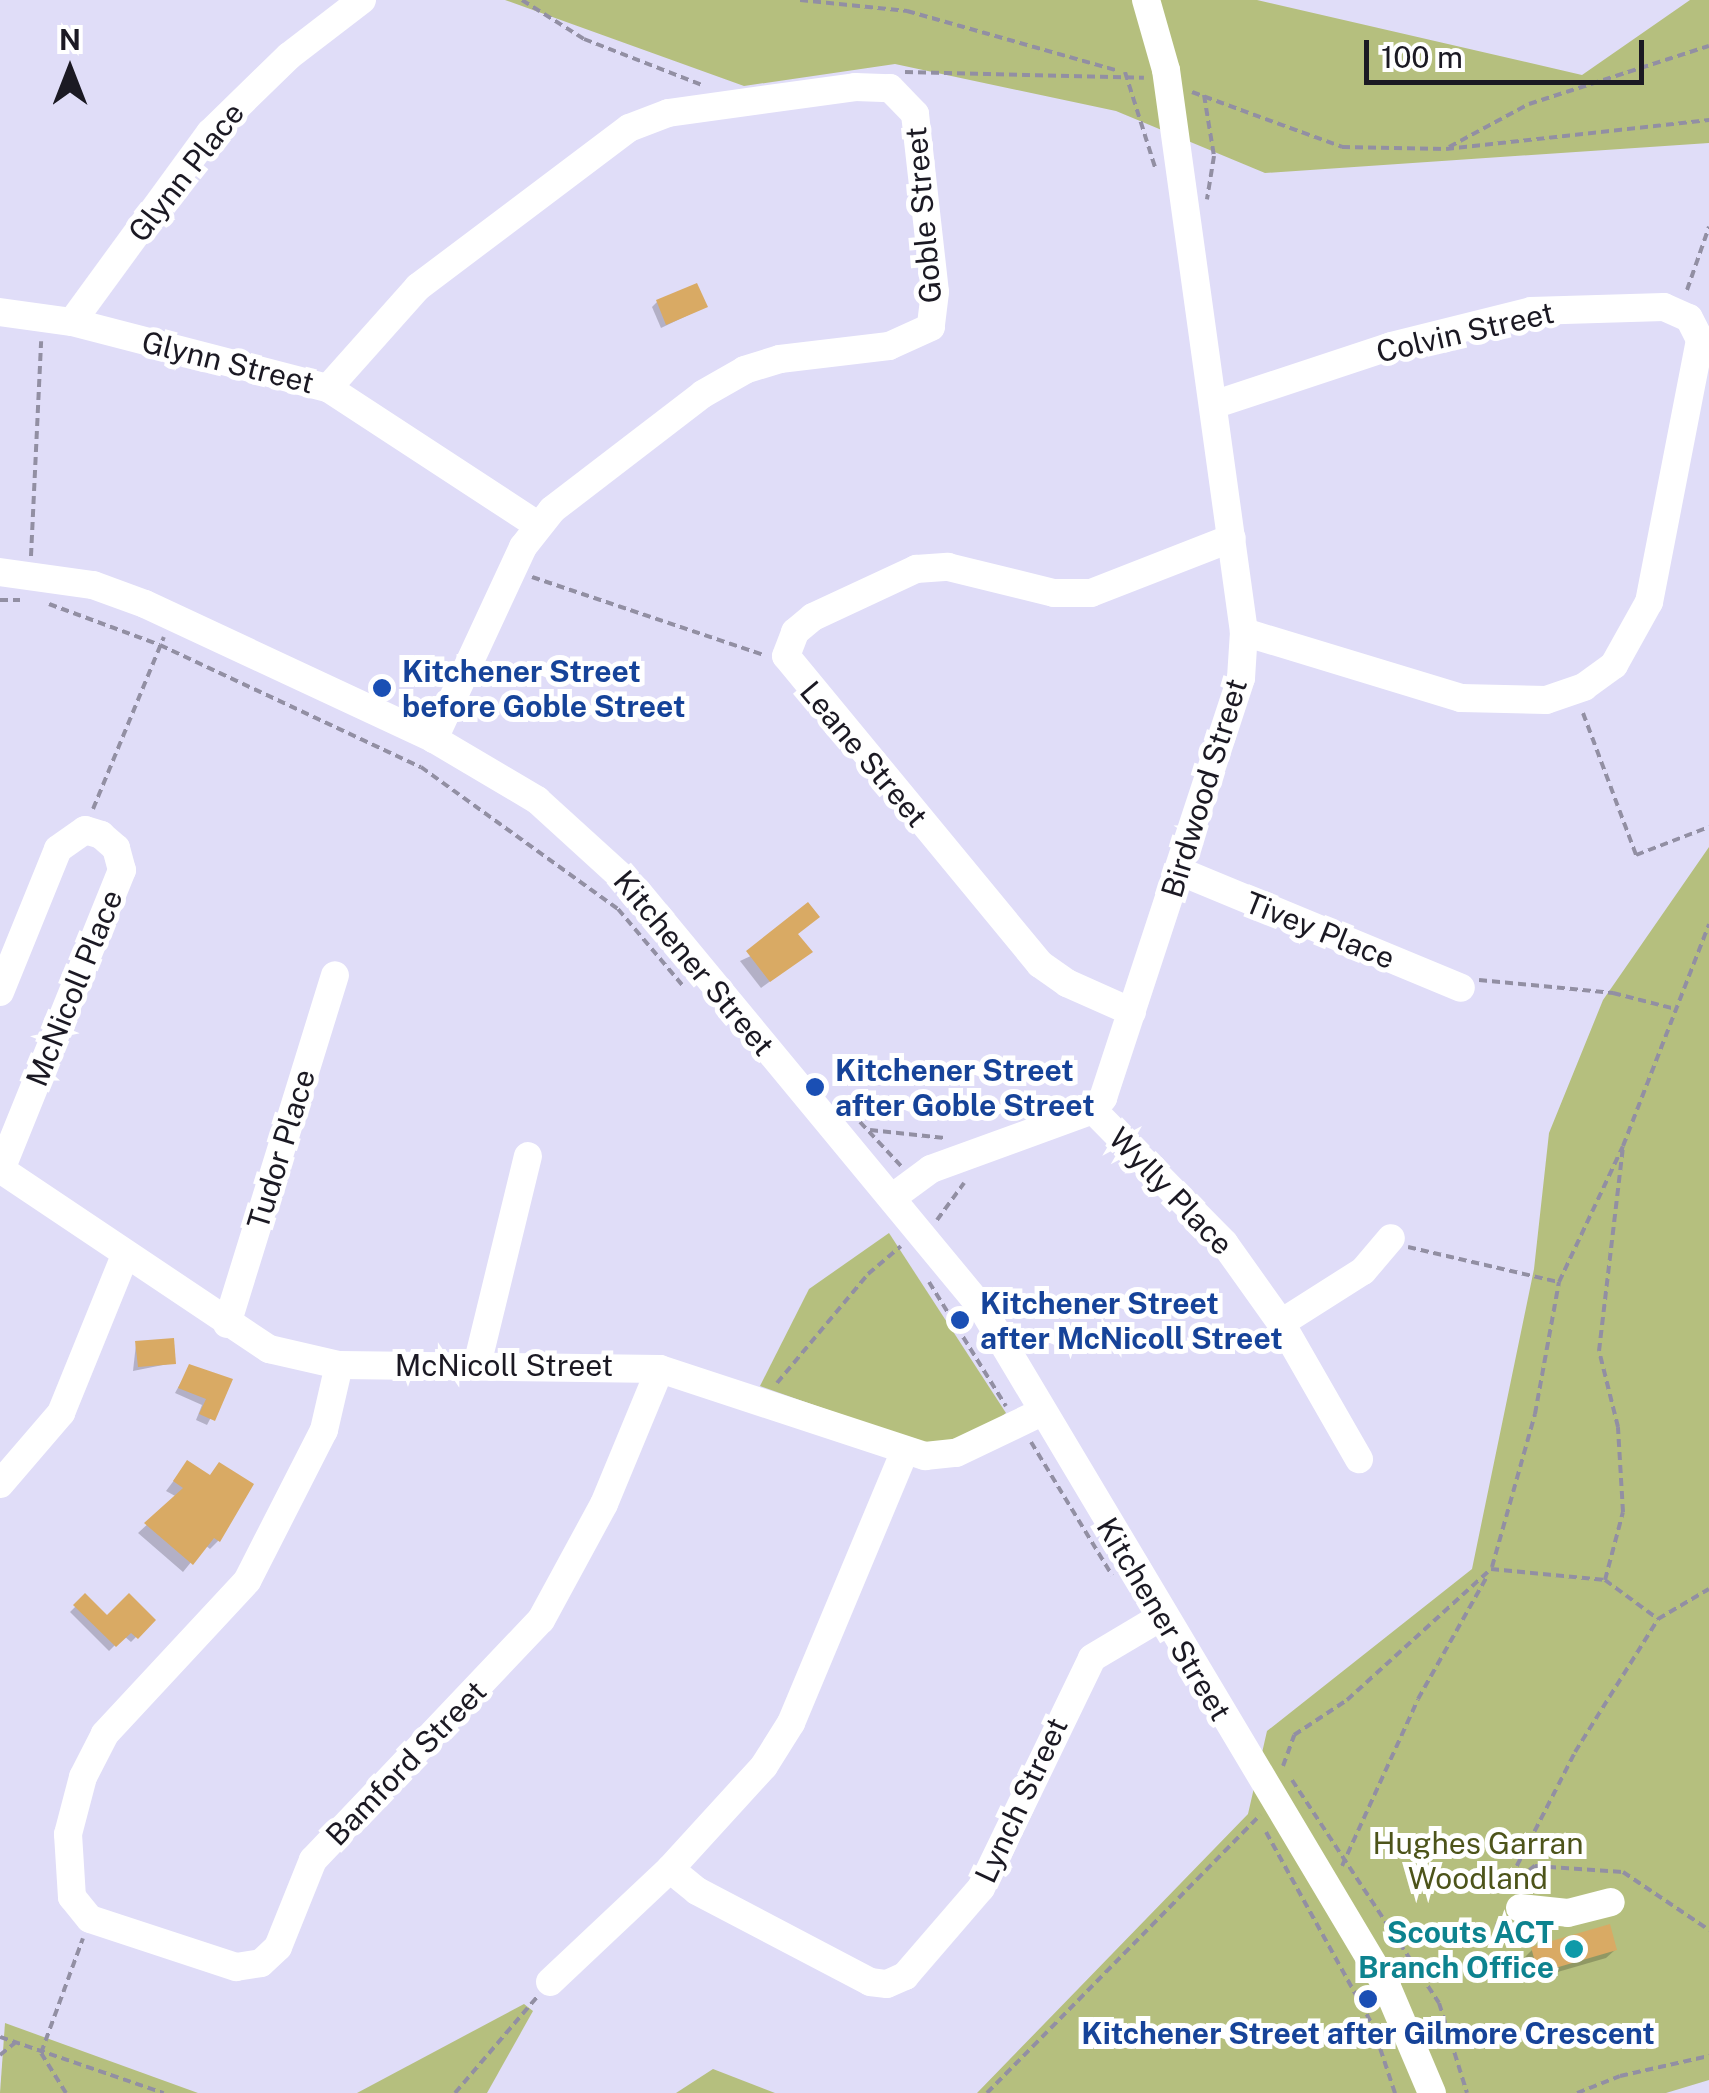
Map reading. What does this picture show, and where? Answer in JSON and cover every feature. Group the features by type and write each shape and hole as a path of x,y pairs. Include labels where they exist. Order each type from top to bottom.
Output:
{"street":[{"name":"Glynn Place","path":"72,322 210,133 289,56 362,0"},
{"name":"Birdwood Street","path":"1093,1110 1132,1012 1232,710 1244,632 1171,86 1146,0"},
{"name":"Goble Street","path":"328,388 418,288 629,128 668,113 855,87 881,86 902,95 914,114 935,292 931,327 889,346 745,370 703,394 536,526 434,740"},
{"name":"Colvin Street","path":"1213,406 1390,346 1531,312 1606,305 1678,314"},
{"name":"Glynn Street","path":"0,312 72,322 328,388 536,526"},
{"path":"1244,632 1461,698 1546,700 1575,690 1614,665 1649,602 1700,340 1689,318 1678,314"},
{"name":"Leane Street","path":"1132,1012 1040,964 790,663 795,632 813,617 916,569 948,567 1054,593 1091,593 1232,538"},
{"name":"Kitchener Street","path":"0,572 93,584 172,616 434,740 536,800 589,842 903,1189 982,1308 1034,1426 1161,1616 1260,1798 1336,1875 1432,2093"},
{"path":"0,992 58,849 85,830"},
{"name":"McNicoll Place","path":"0,1169 122,870 116,848 85,830"},
{"name":"Tivey Place","path":"1180,872 1461,988"},
{"name":"Tudor Place","path":"227,1324 335,974"},
{"path":"903,1189 1093,1110"},
{"name":"Wylly Place","path":"1093,1110 1224,1243 1281,1324 1359,1459"},
{"path":"477,1366 528,1156"},
{"name":"McNicoll Street","path":"0,1169 269,1349 340,1365 660,1368 767,1400 904,1453 956,1453 1034,1426"},
{"path":"1281,1324 1363,1272 1390,1238"},
{"path":"0,1484 61,1413 124,1255"},
{"path":"90,1919 72,1897 68,1869 68,1834 83,1777 105,1734 247,1581 324,1430 340,1365"},
{"name":"Bamford Street","path":"90,1919 236,1967 260,1962 278,1947 313,1860 541,1620 604,1504 660,1368"},
{"path":"550,1982 670,1869 764,1766 791,1723 904,1453"},
{"name":"Lynch Street","path":"670,1869 696,1891 870,1982 887,1984 904,1976 982,1888 1092,1658 1161,1616"},
{"path":"1508,1908 1568,1913 1611,1902"}],"path":[{"path":"522,0 584,38 705,86"},
{"path":"800,0 906,11 1127,72 1204,95 1310,141 1446,148 1709,120"},
{"path":"1446,148 1530,104 1709,46"},
{"path":"896,72 1127,72"},
{"path":"1127,72 1157,175"},
{"path":"1187,220 1202,218 1214,156 1204,95"},
{"path":"1678,314 1709,227"},
{"path":"42,327 31,556 47,559"},
{"path":"513,570 790,663"},
{"path":"38,600 160,645 421,767 618,909 692,996"},
{"path":"85,830 172,616"},
{"path":"1575,690 1636,855 1709,826"},
{"path":"1336,1875 1418,1699 1492,1569 1535,1414 1558,1282 1623,1146 1672,1008 1709,924"},
{"path":"1461,988 1482,979 1612,993 1672,1008"},
{"path":"855,1118 870,1130 903,1189 948,1234"},
{"path":"870,1130 962,1137"},
{"path":"1605,1580 1623,1512 1618,1427 1598,1351 1623,1146"},
{"path":"891,1231 912,1256"},
{"path":"1390,1238 1418,1252 1558,1282"},
{"path":"767,1400 868,1274 904,1245"},
{"path":"922,1271 1008,1409"},
{"path":"1034,1426 1122,1591"},
{"path":"1395,2093 1372,2024 1258,1819 1260,1798 1283,1765 1294,1734 1347,1700 1492,1569 1605,1580 1658,1619"},
{"path":"1496,1930 1574,1752 1658,1619 1709,1589"},
{"path":"1283,1765 1336,1875 1439,2003 1467,2093"},
{"path":"987,2093 1258,1819 1260,1798"},
{"path":"41,2053 90,1919"},
{"path":"455,2093 550,1982"},
{"path":"0,2038 164,2093"},
{"path":"0,2055 15,2043"},
{"path":"41,2053 66,2093"},
{"path":"1577,2093 1620,2076 1709,2056"}],"green space":[{"path":"505,0 1257,0 1582,75 1690,0 1709,0 1709,143 1265,173 1116,111 895,64 744,86"},
{"name":"Hughes Garran Woodland","path":"1709,847 1709,2080 1666,2093 977,2093 1248,1814 1267,1731 1472,1569 1534,1269 1549,1133 1603,1000"},
{"path":"889,1233 1006,1413 983,1431 940,1444 919,1442 760,1386 809,1289"},
{"path":"524,2004 533,2011 487,2093 357,2093"},
{"path":"5,2023 198,2093 0,2093"},
{"path":"713,2069 775,2093 676,2093"}],"building":[{"path":"697,283 708,307 666,325 656,300"},
{"path":"808,902 820,917 798,934 813,952 770,982 746,951"},
{"path":"174,1338 176,1364 138,1367 135,1341"},
{"path":"189,1364 233,1379 215,1421 199,1414 206,1399 178,1388"},
{"path":"187,1460 210,1475 219,1462 254,1484 220,1542 214,1538 193,1565 144,1523 183,1488 173,1481"},
{"path":"85,1593 107,1615 129,1593 156,1620 138,1639 131,1633 116,1647 73,1605"},
{"name":"Scouts ACT Branch Office","path":"1610,1924 1617,1950 1538,1973 1531,1947"}],"place":[{"name":"Kitchener Street before Goble Street","path":"382,688"},
{"name":"Kitchener Street after Goble Street","path":"815,1087"},
{"name":"Kitchener Street after McNicoll Street","path":"960,1320"},
{"name":"Scouts ACT Branch Office","path":"1574,1949"},
{"name":"Kitchener Street after Gilmore Crescent","path":"1368,1999"}]}
